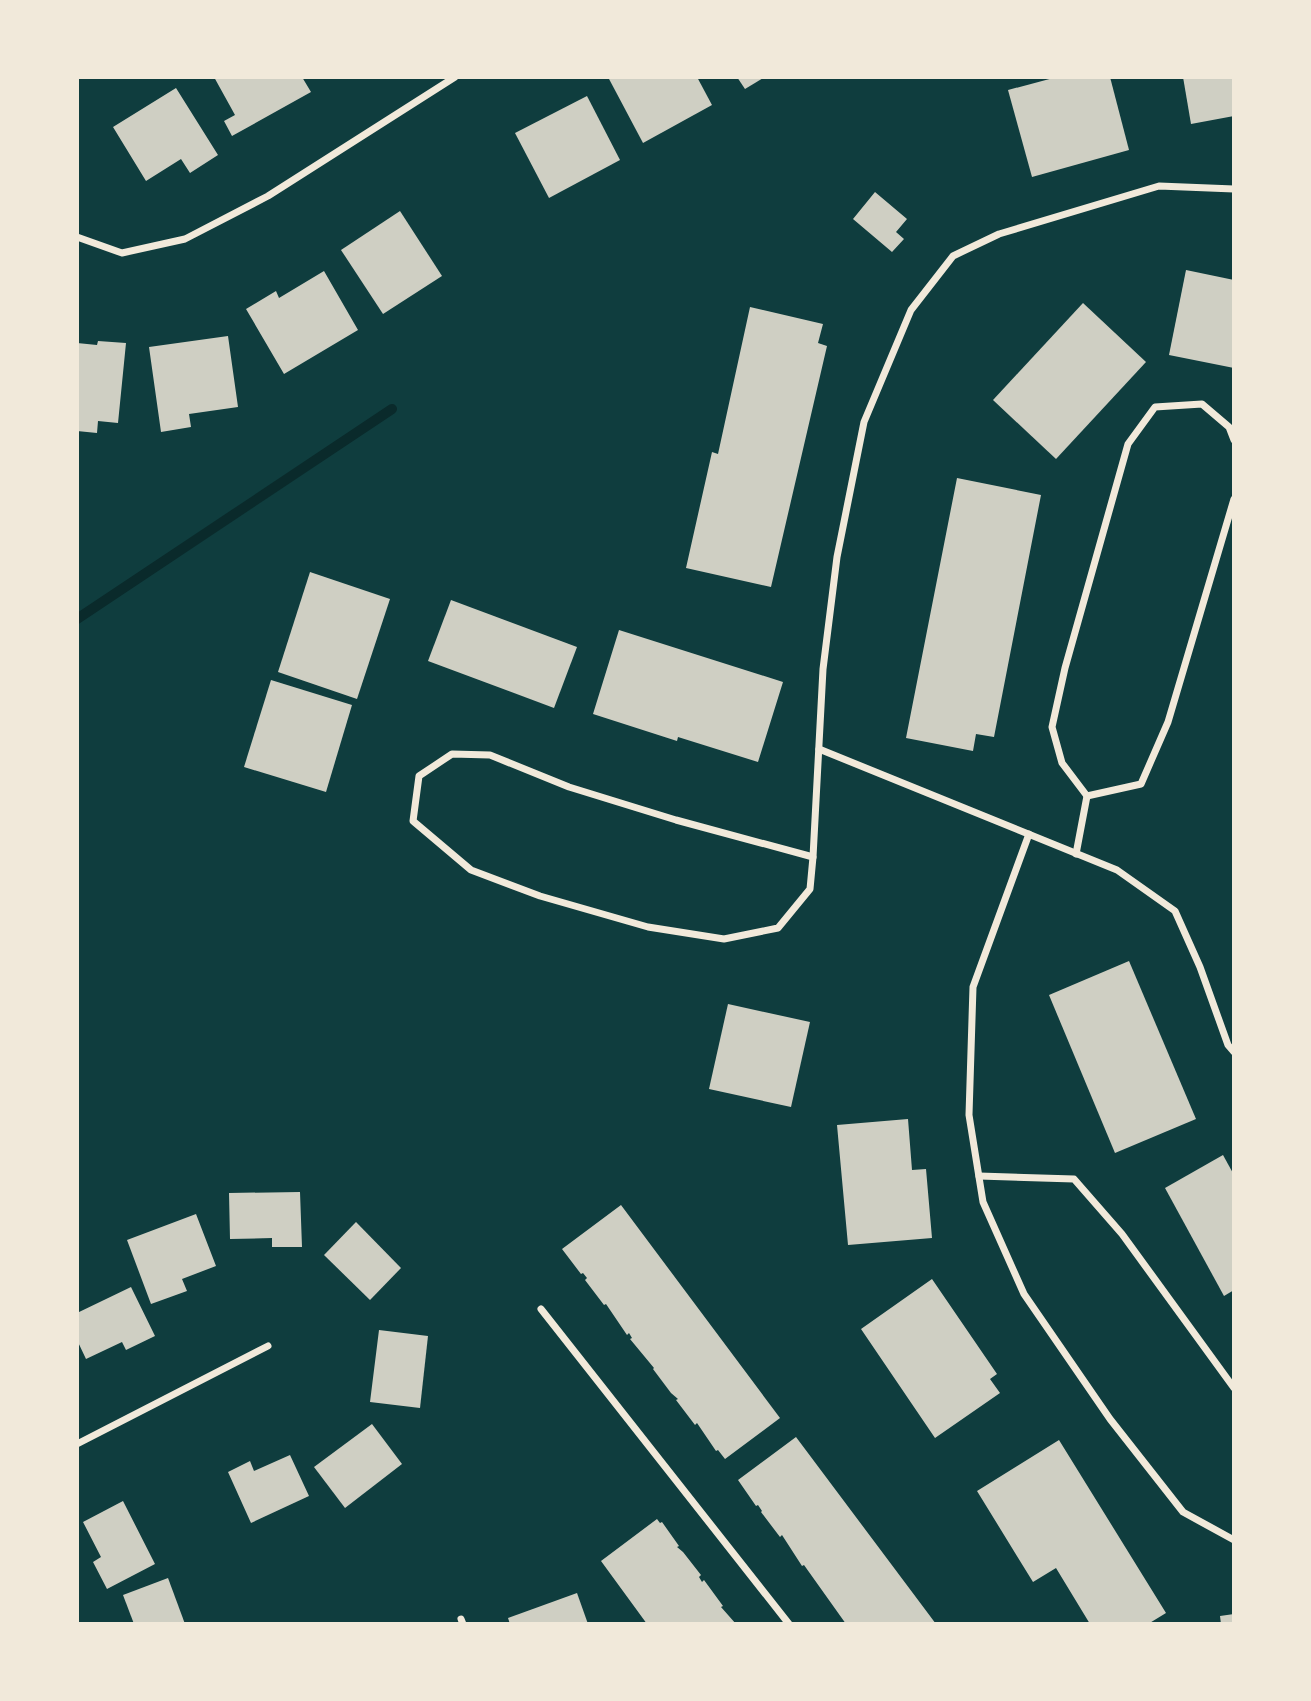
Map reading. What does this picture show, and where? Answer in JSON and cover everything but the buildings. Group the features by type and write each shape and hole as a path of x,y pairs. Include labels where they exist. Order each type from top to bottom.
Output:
{"street":[{"path":"77,237 122,253 185,239 268,197 455,77"},
{"path":"813,857 676,820 569,787 490,755 452,754 419,776 413,821 471,870 540,896 648,927 724,939 778,928 810,889 813,857 823,669 837,558 864,422 912,310 953,256 999,234 1159,186 1234,189"},
{"path":"1076,854 1087,796 1062,762 1052,727 1065,668 1128,444 1155,407 1202,404 1229,427 1234,439"},
{"path":"1087,796 1141,784 1168,722 1234,499"},
{"path":"819,749 1117,870 1175,911 1200,967 1228,1045 1234,1052"},
{"path":"1029,834 973,987 970,1115 984,1202 1024,1294 1110,1419 1183,1512 1234,1540"},
{"path":"979,1176 1074,1179 1122,1234 1234,1388"},
{"path":"541,1309 789,1624"},
{"path":"77,1444 268,1346"}],"waterway":[{"path":"77,619 392,409"}]}
